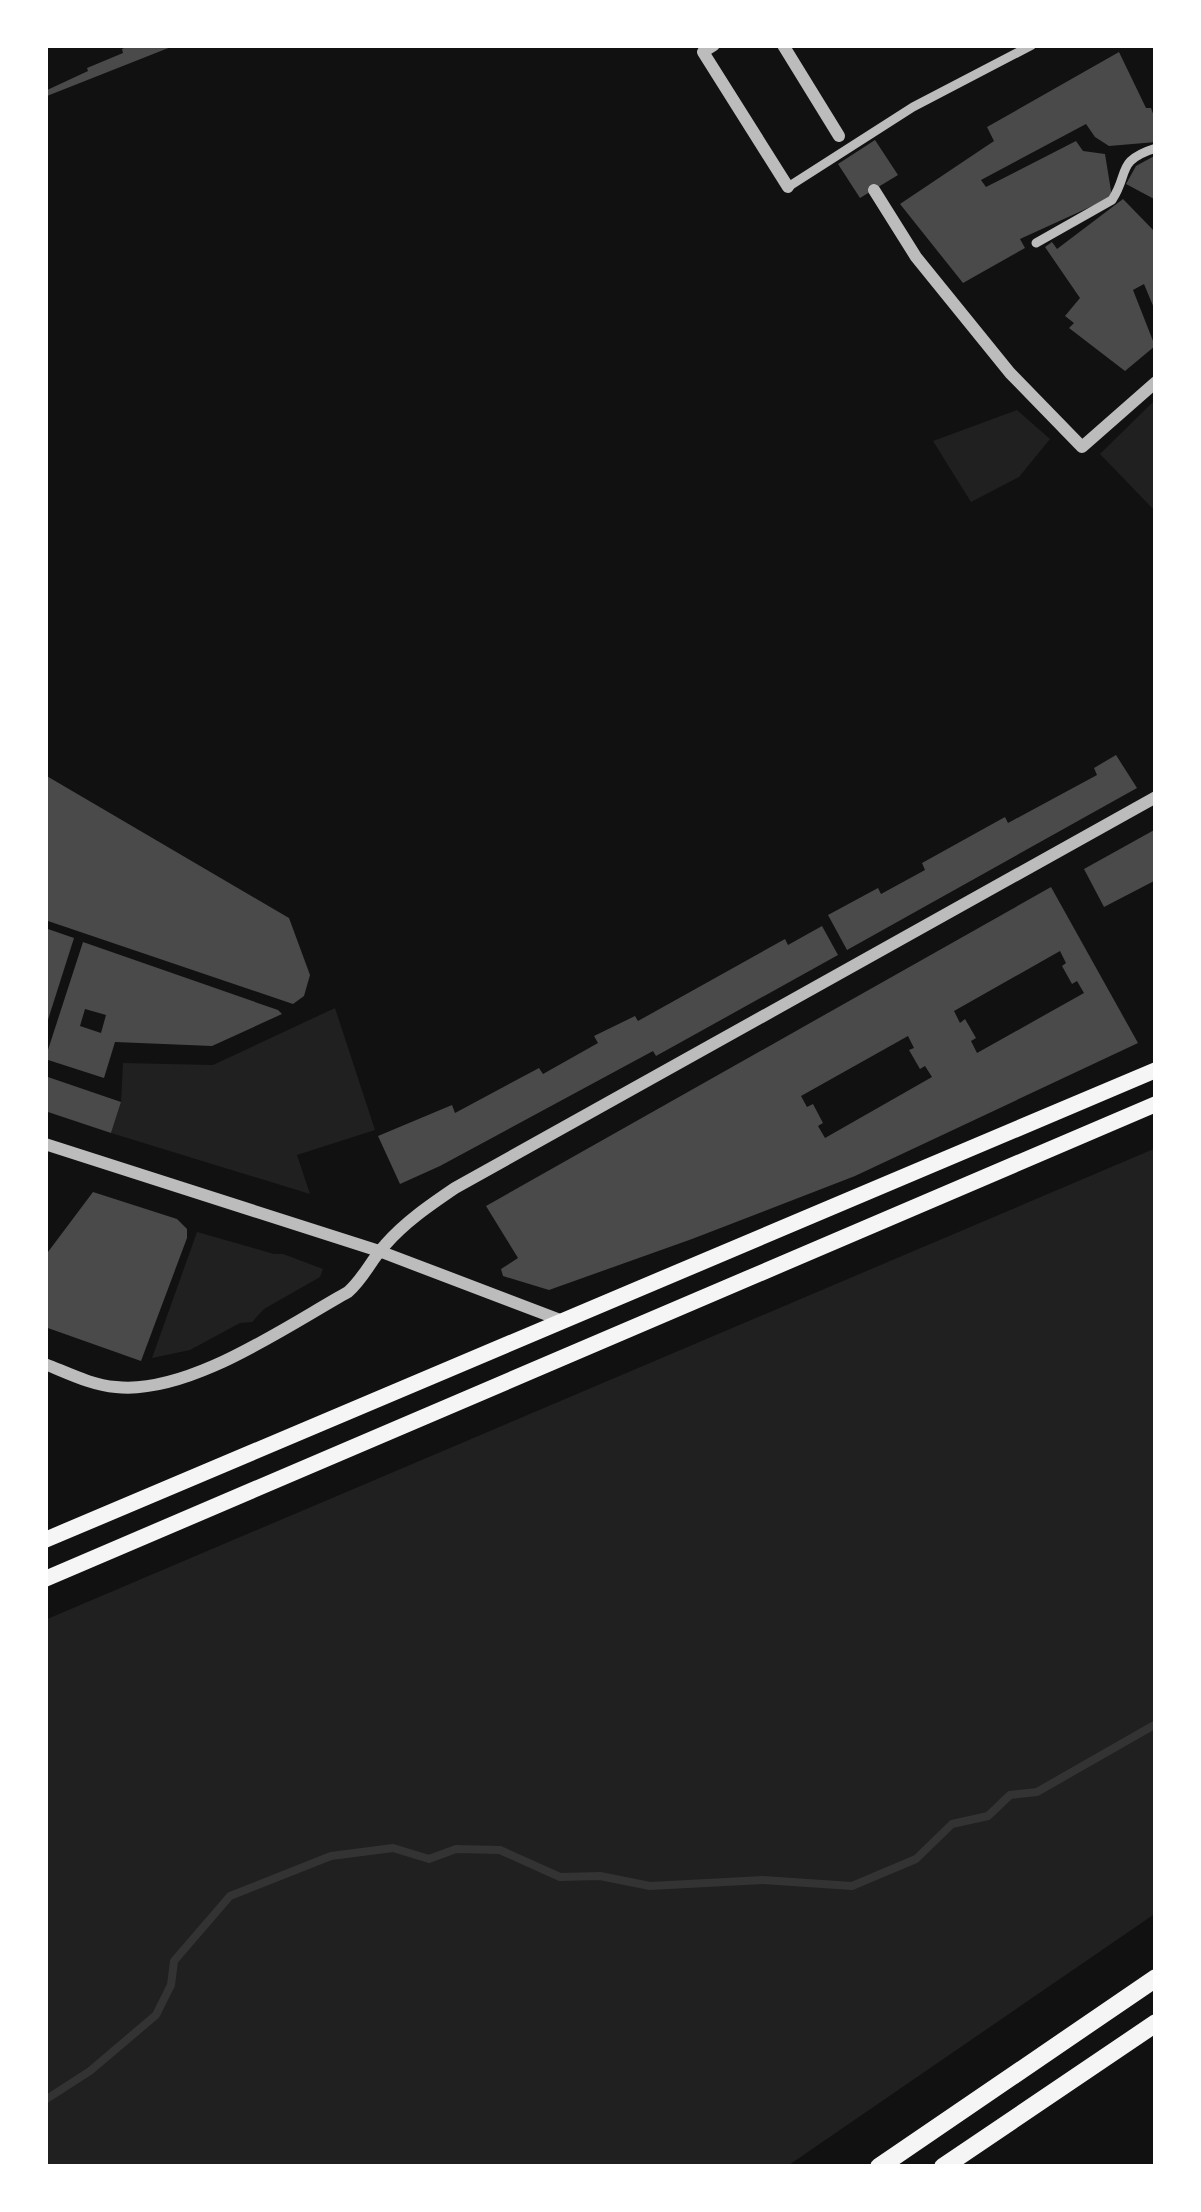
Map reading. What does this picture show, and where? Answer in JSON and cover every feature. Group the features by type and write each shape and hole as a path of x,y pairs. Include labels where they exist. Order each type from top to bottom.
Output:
{"main road":[{"path":"45,1540 1156,1070"},
{"path":"45,1579 1156,1104"},
{"path":"879,2167 1156,1978"},
{"path":"943,2167 1156,2023"}],"street":[{"path":"714,45 703,52 788,187 914,107 1032,45"},
{"path":"782,45 839,136"},
{"path":"1036,243 1112,200 1123,169 1133,158 1156,148"},
{"path":"874,190 916,257 1010,373 1082,447 1156,382"},
{"path":"45,1364 118,1388 196,1376 348,1292 379,1251 415,1216 454,1188 1156,797"},
{"path":"45,1144 379,1251 563,1322"}],"shaded area":[{"path":"1156,399 1156,512 1100,454"},
{"path":"1017,410 1050,439 1019,477 971,502 933,441"},
{"path":"335,1008 375,1130 297,1155 310,1194 111,1133 121,1102 123,1063 213,1065"},
{"path":"1156,1148 1156,1913 786,2167 45,2167 45,1620"},
{"path":"197,1232 323,1269 320,1277 264,1309 252,1322 240,1323 190,1350 152,1358"}],"building":[{"path":"131,45 176,45 47,96 45,91"},
{"path":"1119,52 1146,108 1151,108 1156,142 1109,146 1086,124 981,180 986,187 1076,141 1083,151 1105,154 1112,197 1020,239 1025,248 963,283 900,204 994,141 987,127"},
{"path":"875,140 898,175 860,198 838,164"},
{"path":"1156,155 1156,200 1126,184 1136,166"},
{"path":"1123,199 1156,233 1156,313 1144,284 1133,290 1155,346 1125,371 1069,328 1074,323 1065,316 1080,298 1045,247 1052,242 1057,249"},
{"path":"1116,755 1137,788 847,950 828,915 878,888 881,894 925,870 922,863 1005,817 1008,823 1097,775 1094,768"},
{"path":"45,775 289,918 310,975 304,996 293,1004 45,920"},
{"path":"1156,829 1156,880 1104,907 1084,869"},
{"path":"1051,887 1138,1043 855,1176 549,1290 503,1276 501,1269 518,1258 486,1206","holes":["1060,951 1072,984 1077,981 1084,993 977,1053 971,1041 976,1038 954,1011","908,1036 914,1048 909,1050 920,1069 925,1066 932,1077 825,1138 813,1104 807,1107 801,1096"]},
{"path":"822,926 838,955 656,1056 653,1051 400,1184 378,1136 452,1105 455,1113 539,1068 543,1074 598,1043 594,1036 635,1016 638,1021 785,939 788,945"},
{"path":"45,928 74,938 46,1026 45,1026"},
{"path":"83,942 282,1014 212,1046 115,1042 104,1078 45,1059","holes":["85,1009 106,1015 101,1033 80,1026"]},
{"path":"45,1076 121,1102 111,1133 45,1111"},
{"path":"93,1192 177,1219 187,1229 141,1361 45,1327 45,1256"}],"waterway":[{"path":"45,2100 90,2071 156,2015 171,1985 174,1961 230,1896 331,1856 393,1848 429,1859 456,1849 500,1850 560,1877 600,1876 650,1886 763,1880 852,1886 916,1859 952,1824 988,1816 1010,1795 1037,1792 1156,1724"}]}
